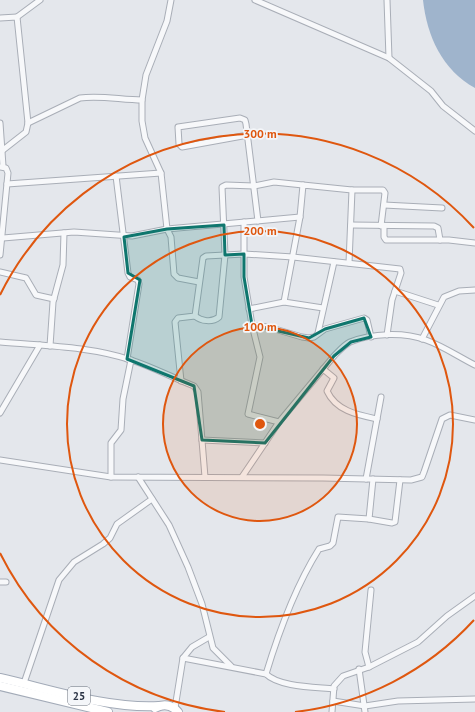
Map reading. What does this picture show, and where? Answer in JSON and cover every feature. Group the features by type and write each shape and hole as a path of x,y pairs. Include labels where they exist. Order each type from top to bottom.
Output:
{"main road":[{"name":"25","path":"0,678 113,704 159,706"},
{"name":"25","path":"0,686 85,709 108,712"},
{"path":"152,712 159,706 167,705 178,711"}],"street":[{"path":"0,18 17,17 40,0"},
{"path":"172,0 168,21 146,75 142,100 142,121 145,138 162,173 167,229 171,237 174,274 178,278 199,282"},
{"path":"255,0 389,58 431,91 443,106 475,131"},
{"path":"387,0 389,58"},
{"path":"3,150 26,132 28,123 17,17"},
{"path":"28,123 80,98 90,97 142,100"},
{"path":"248,135 182,147 179,144 178,127 243,118 245,120 248,135 258,221"},
{"path":"0,124 3,150 2,166 8,172 0,255"},
{"path":"7,184 162,173"},
{"path":"111,477 111,442 121,430 123,399 139,284 138,280 130,277 128,273 116,176"},
{"path":"181,381 175,322 178,318 195,316 202,320 214,320 218,317 225,255 222,187 254,186 274,182 352,190 383,190 385,193 382,226 386,240 440,240 475,243"},
{"path":"284,302 300,217 303,185"},
{"path":"349,263 352,190"},
{"path":"384,205 442,208"},
{"path":"2,242 64,232 124,237 167,229 300,217"},
{"path":"244,222 244,278 252,326 260,357 248,414 279,422"},
{"path":"351,225 434,226 438,228 440,240"},
{"path":"50,346 54,299 63,266 64,232"},
{"path":"195,316 203,258 206,256 244,254 293,257 400,269 401,273 394,291 387,335"},
{"path":"318,333 334,262"},
{"path":"0,272 26,278 36,295 54,299"},
{"path":"422,339 438,305 444,297 450,294 475,290"},
{"path":"394,291 438,305"},
{"path":"249,309 284,302 323,308"},
{"path":"252,326 275,329 302,337 314,337 324,329 364,318 367,320 371,337"},
{"path":"242,477 279,422 343,346 351,342 387,335 408,335 422,339 475,365"},
{"path":"0,342 74,348 129,360 194,386 197,389 205,477"},
{"path":"0,412 40,345"},
{"path":"323,369 334,378 327,390 342,408 357,415 377,419"},
{"path":"366,479 381,396"},
{"path":"0,460 111,477 242,477 411,480 422,477 442,419 450,415 475,420"},
{"path":"202,440 265,443"},
{"path":"138,477 169,525 196,586 213,648 231,666"},
{"path":"369,519 373,479"},
{"path":"266,674 278,634 295,593 319,549 333,543 338,517 369,519 392,524 395,522 400,480"},
{"path":"24,683 59,580 74,562 110,538 117,524 152,500"},
{"path":"369,667 365,652 371,590"},
{"path":"332,712 334,689 344,676 359,669 369,667 418,642 447,616 475,596"},
{"path":"178,711 183,658 192,647 210,637"},
{"path":"183,658 231,666 266,674 271,679 286,683 334,689"},
{"path":"359,669 365,712"},
{"path":"333,701 365,706 398,701 475,699"}],"highlighted area":[{"path":"224,225 225,255 244,254 244,277 252,325 309,338 325,329 364,318 371,337 351,342 334,356 265,443 202,440 194,386 127,359 140,280 128,273 124,237 167,229"}],"water":[{"path":"423,0 475,0 475,88 463,81 454,72 438,51 428,26"}]}
